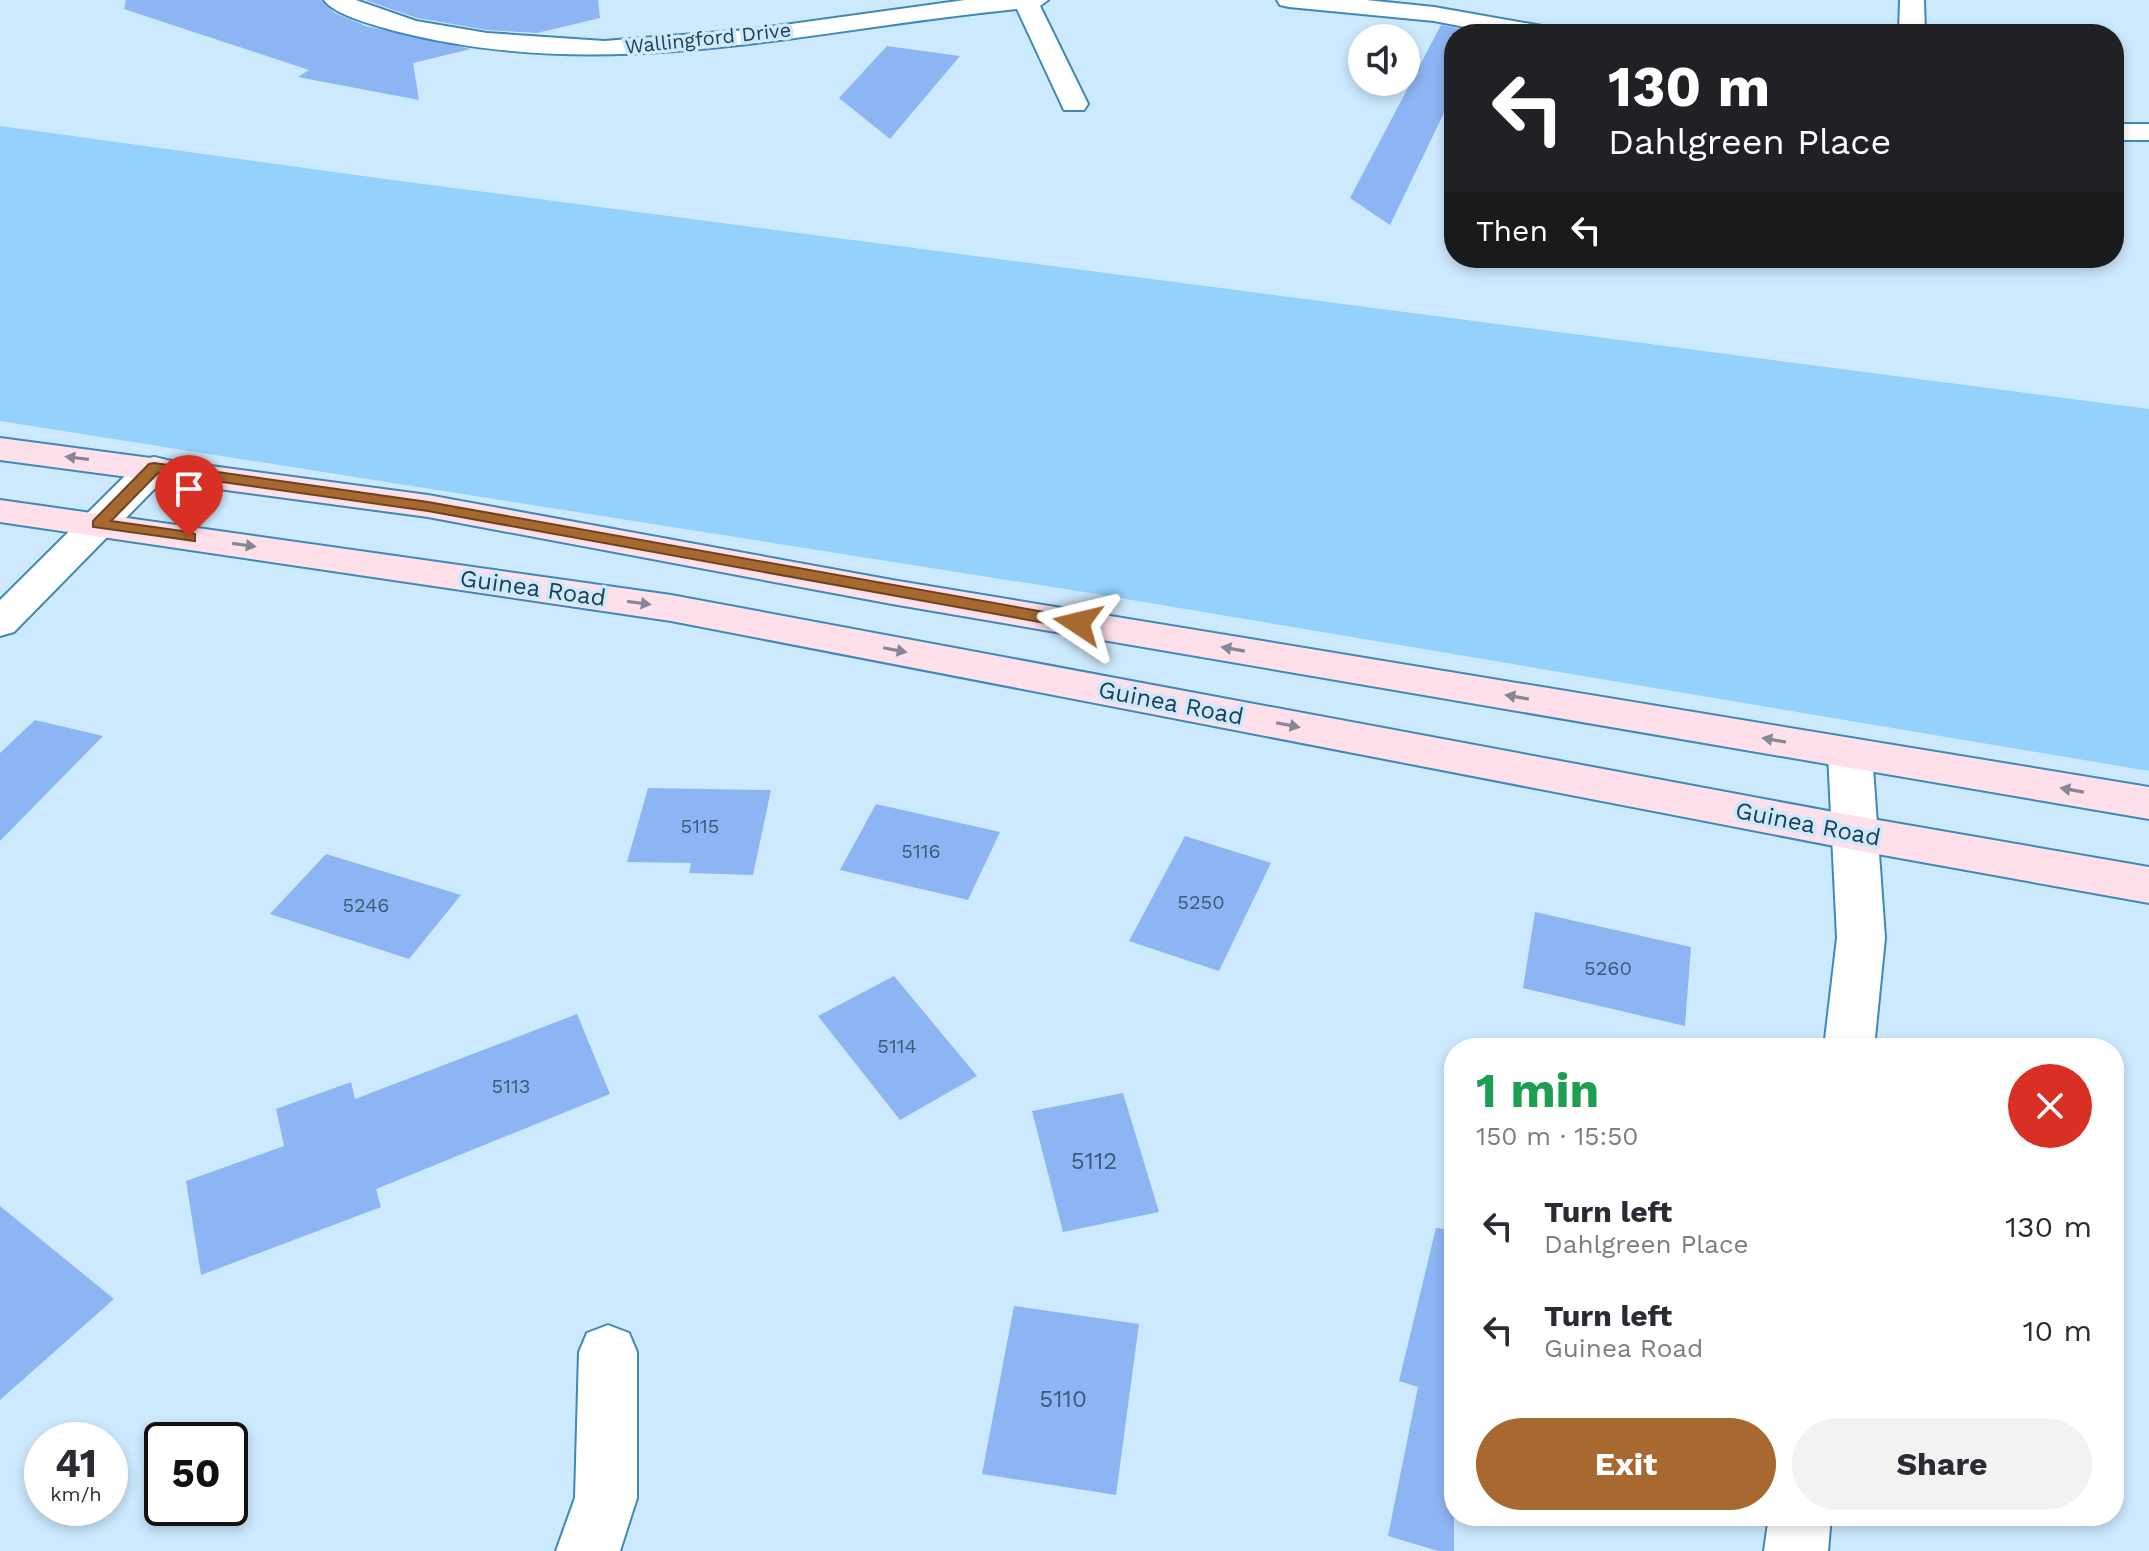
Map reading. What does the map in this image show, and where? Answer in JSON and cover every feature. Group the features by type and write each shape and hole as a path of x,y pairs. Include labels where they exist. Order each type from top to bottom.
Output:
{"main road":[{"path":"0,449 428,506 892,592 2149,803"},
{"name":"Guinea Road","path":"0,511 671,608 1855,833 2149,885"}],"street":[{"name":"Wallingford Drive","path":"336,0 374,17 416,28 520,44 648,48 750,24 1036,0"},
{"path":"1289,0 1434,14 1488,24"},
{"path":"1912,0 1912,24"},
{"path":"1025,1 1074,104"},
{"path":"2124,132 2149,132"},
{"path":"0,623 154,468"},
{"path":"1850,753 1861,938 1850,1038"},
{"path":"588,1551 606,1498 608,1352"},
{"path":"1796,1551 1799,1526"}],"shaded area":[{"path":"0,126 2149,409 2149,771 1090,593 0,421"}],"building":[{"path":"126,0 321,0 335,13 366,26 471,49 413,63 419,100 298,77 309,70 124,9"},
{"path":"365,0 598,0 600,18 537,33 487,30 417,18"},
{"path":"1441,25 1444,26 1444,113 1390,225 1350,198 1404,96 1420,96 1420,65"},
{"path":"887,46 960,56 890,139 839,98"},
{"path":"35,720 103,736 0,841 0,753"},
{"path":"648,788 771,790 753,875 689,873 691,863 627,862"},
{"path":"876,804 1000,832 968,900 840,870"},
{"path":"1185,836 1271,863 1219,971 1129,941"},
{"path":"326,854 461,895 409,959 270,914"},
{"path":"1535,912 1691,947 1685,1026 1523,988"},
{"path":"894,976 977,1076 900,1120 818,1016"},
{"path":"577,1014 610,1094 376,1189 381,1207 201,1275 186,1181 284,1146 276,1109 351,1082 355,1099"},
{"path":"1123,1093 1159,1212 1063,1232 1032,1111"},
{"path":"0,1206 114,1299 0,1400"},
{"path":"1436,1228 1444,1229 1444,1526 1454,1526 1454,1551 1438,1551 1388,1536 1418,1387 1399,1381"},
{"path":"1014,1306 1139,1324 1116,1495 982,1474"}],"route":[{"path":"189,537 99,524 154,468 428,506 892,592 1078,623"}]}
